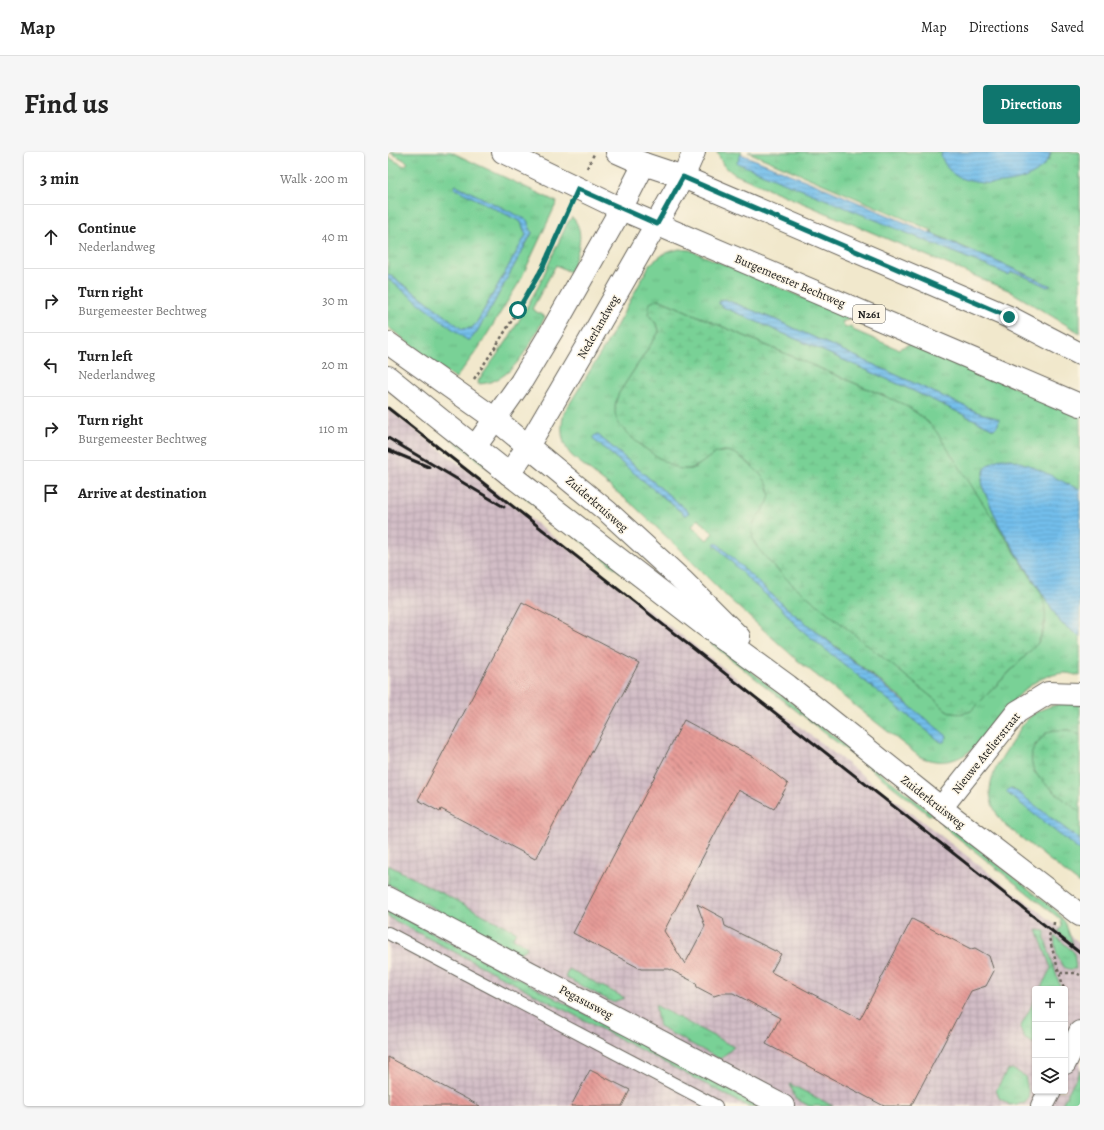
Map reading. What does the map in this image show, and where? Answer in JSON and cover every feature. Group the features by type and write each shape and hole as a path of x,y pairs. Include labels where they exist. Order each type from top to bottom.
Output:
{"street":[{"name":"Burgemeester Bechtweg","path":"503,152 621,209 1080,405"},
{"path":"617,152 648,158 683,177 1009,317 1080,354"},
{"name":"Nederlandweg","path":"509,474 528,446 657,224 683,177 694,152"},
{"path":"475,447 521,382 621,209 648,158"},
{"name":"Zuiderkruisweg","path":"388,343 494,419 608,512 682,580 788,686"},
{"name":"Zuiderkruisweg","path":"388,377 509,474 703,624 788,686 941,808 1080,915"},
{"name":"Nieuwe Atelierstraat","path":"941,808 1017,712 1048,693 1080,694"},
{"name":"Pegasusweg","path":"388,898 783,1106"},
{"path":"1067,1058 1080,1032"},
{"path":"1042,1106 1048,1094"}],"lane":[{"path":"388,933 716,1106"}],"path":[{"path":"462,396 491,353 542,269 595,152"},
{"path":"1063,986 1060,973 1076,973 1080,975"}],"shaded area":[{"path":"388,409 1080,943 1080,1106 388,1106"}],"green space":[{"path":"389,152 451,152 557,202 520,281 478,349 456,378 388,327 388,279 470,340 491,308 532,233 526,220 456,185 521,222 526,235 477,322 472,328 462,329 424,299 388,274 388,157 404,166 408,163"},
{"path":"717,152 742,152 738,163 1009,275 1011,272 1020,274 1047,287 1050,286 929,232 933,231 748,152 942,152 941,155 946,165 954,174 961,177 1049,160 1051,152 1080,152 1080,333 1008,290 734,174 723,165"},
{"path":"572,217 577,223 579,230 580,237 578,251 570,272 556,265 532,309 545,317 533,339 511,369 501,377 491,382 478,384 478,381 507,341 525,310 539,285 567,224"},
{"path":"679,249 690,250 847,316 849,319 842,322 845,328 851,326 853,330 898,349 912,343 1080,416 1080,490 1011,459 988,465 982,478 983,488 999,525 1061,623 1080,637 1080,676 1069,673 1060,673 1034,683 1018,696 977,745 961,757 942,761 920,757 797,660 726,596 634,506 572,456 568,451 562,436 564,413 611,336 650,264 665,253","holes":["658,299 894,400 913,410 929,423 1046,622 1037,644 971,711 954,713 946,710 774,567 754,543 754,524 769,502 770,496 764,477 753,467 738,455 729,451 714,453 696,467 685,469 675,467 640,445 615,405 619,393 659,332 658,327 648,313","724,299 776,320 977,412 998,419 994,429 905,387 721,306 720,300","598,435 689,512 686,516 594,440","698,519 713,533 707,540 692,526","760,584 789,610 904,700 941,742 798,627"]},
{"path":"658,299 903,404 921,416 936,431 1040,591 1043,598 1045,611 1043,631 1037,644 971,711 958,714 946,710 792,584 764,556 755,543 752,529 755,521 769,500 770,492 766,483 757,471 740,456 726,451 720,452 693,468 682,469 661,460 621,427 615,415 616,400 619,393 659,332 657,324 649,313 650,303"},
{"path":"442,428 933,814 929,815 441,431"},
{"path":"1063,703 1080,704 1080,735 1069,730 1047,732 1034,746 1034,772 1050,788 1080,812 1080,840 1019,793 1011,788 1007,792 1080,851 1080,884 1005,825 997,814 992,803 990,793 994,773 1020,729 1030,717 1037,712"},
{"path":"1053,730 1069,730 1080,735 1080,812 1041,780 1033,767 1031,756 1033,750 1044,736"},
{"path":"942,820 1055,910 1065,922 1073,944 1058,932 1062,926 1060,919 942,825"},
{"path":"388,865 516,931 513,938 526,945 527,949 519,953 388,884"},
{"path":"388,910 760,1106 747,1106 388,917"},
{"path":"1037,930 1045,931 1045,939 1060,986 1042,986 1051,968"},
{"path":"1055,936 1074,952 1076,969 1067,969 1058,959 1055,949"},
{"path":"569,969 625,998 612,1002 565,977"},
{"path":"655,1005 734,1047 720,1059 659,1027"},
{"path":"1032,1005 1032,1042 1025,1039 1020,1028"},
{"path":"1012,1069 1025,1076 1029,1095 1025,1103 1010,1105 999,1098 996,1090 1007,1071"},
{"path":"1080,1070 1080,1096 1075,1106 1061,1106"},
{"path":"790,1084 833,1106 809,1106 795,1098"}],"water":[{"path":"942,152 1051,152 1045,163 1036,172 1024,178 1011,182 982,183 969,181 952,173 942,158"},
{"path":"741,154 827,189 1051,286 1047,287 1020,274 1011,272 1009,275 737,163"},
{"path":"456,185 527,220 532,233 491,308 470,340 467,340 388,279 388,274 424,299 462,329 472,328 477,322 526,235 521,222 454,188"},
{"path":"724,299 776,320 977,412 999,419 998,425 994,429 905,387 721,306 719,302"},
{"path":"598,435 689,512 686,516 594,440 593,437"},
{"path":"1001,458 1030,466 1080,490 1080,637 1061,623 999,525 983,488 982,478 988,465"},
{"path":"716,542 789,610 947,736 944,742 941,742 798,627 781,608 749,580 714,544"},
{"path":"1010,788 1019,793 1080,840 1080,851 1006,792"}],"building":[{"path":"522,602 639,663 535,859 441,809 440,812 418,800"},
{"path":"684,720 755,758 788,784 774,809 738,790 664,931 685,964 705,926 697,904 723,918 725,926 781,954 771,972 860,1019 912,919 971,949 975,948 989,956 994,971 986,986 971,991 911,1106 884,1106 766,1044 780,1018 733,993 723,993 714,996 697,987 696,983 669,969 641,969 573,933"},
{"path":"388,1057 480,1106 388,1106"},
{"path":"590,1070 630,1090 622,1106 571,1106"}],"railway":[{"path":"388,408 1080,953"},
{"path":"388,438 504,507"},
{"path":"388,450 429,467"}],"route":[{"path":"518,310 542,269 578,189 657,224 683,177 1009,317"}]}
